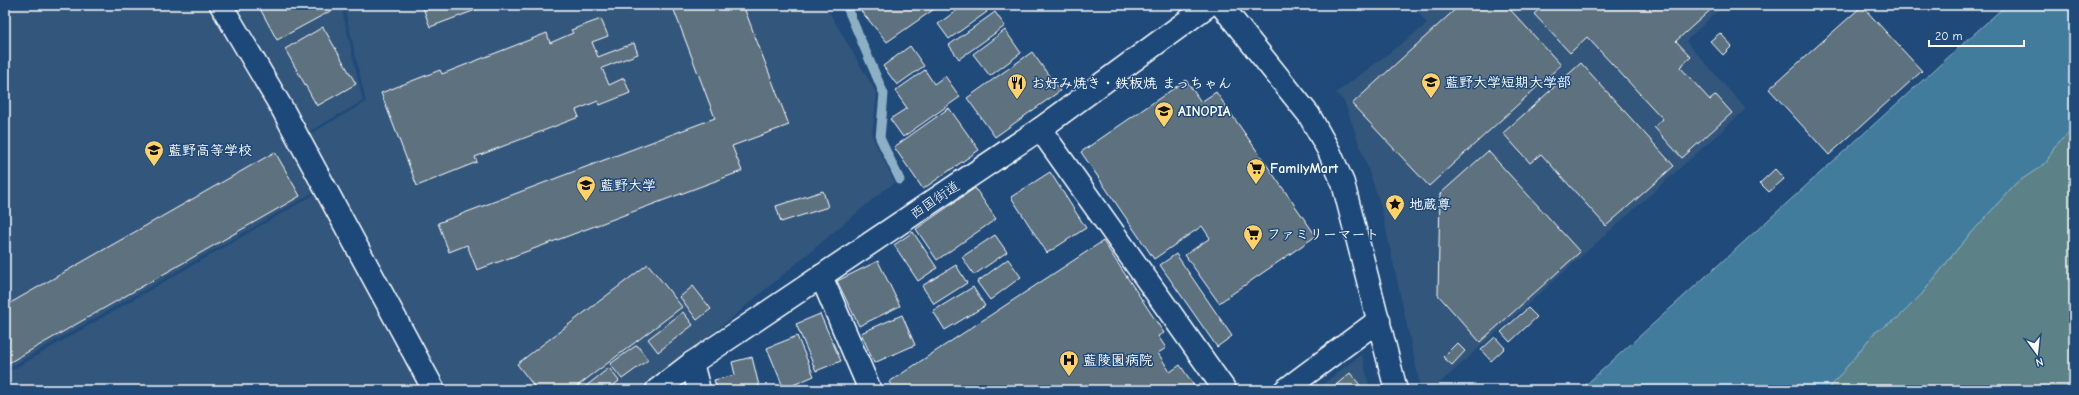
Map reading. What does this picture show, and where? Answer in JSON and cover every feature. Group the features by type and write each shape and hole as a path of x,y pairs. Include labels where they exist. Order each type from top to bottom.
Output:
{"street":[{"path":"221,5 283,110 434,390"},
{"name":"西国街道","path":"657,390 692,363 1040,129 1209,5"},
{"path":"1221,5 1309,115 1329,151 1343,183 1396,390"},
{"path":"1040,129 1225,390"},
{"path":"822,276 870,390"},
{"path":"1285,390 1379,320"},
{"path":"692,363 699,390"}],"shaded area":[{"name":"藍野高等学校","path":"5,5 341,5 363,101 289,143 316,191 5,370"},
{"name":"藍野大学","path":"344,5 825,5 877,94 872,136 895,183 884,190 728,321 640,390 5,390 5,374 322,190 296,142 366,102"},
{"path":"1413,5 1724,5 1686,41 1746,109 1432,390 1421,390 1380,203 1344,101 1336,93 1427,24"},
{"path":"2006,5 2074,5 2074,128 2054,147 2046,163 2015,184 1959,247 1921,295 1899,317 1874,333 1828,390 1580,390"},
{"path":"1362,354 1370,390 1315,390"}],"green space":[{"path":"2074,128 2074,390 1828,390 1874,333 1899,317 1921,295 1959,247 2015,184 2046,163 2054,147"}],"building":[{"path":"258,5 334,5 336,8 277,40"},
{"path":"422,5 489,5 430,27"},
{"path":"672,5 743,5 789,125 732,146 742,171 477,270 467,245 449,252 438,223 715,118"},
{"path":"856,5 940,5 887,42"},
{"path":"964,5 983,5 987,12 949,39 938,24"},
{"path":"1460,5 1506,5 1561,65 1429,186 1352,104"},
{"path":"1544,5 1627,5 1631,9 1636,5 1716,5 1676,41 1691,57 1680,67 1710,100 1716,95 1732,113 1682,158 1654,127 1663,119 1587,37 1570,53 1534,14"},
{"path":"1862,6 1922,71 1829,155 1769,89"},
{"path":"995,12 1005,26 959,59 949,45"},
{"path":"601,19 608,36 592,42 598,57 634,43 638,54 602,68 609,85 624,78 630,93 600,105 598,101 576,110 579,117 475,157 477,162 417,186 381,93 440,70 442,74 547,33 550,43 573,33 571,30"},
{"path":"323,27 356,84 317,106 285,49"},
{"path":"1005,30 1021,53 990,76 973,54"},
{"path":"1720,33 1732,46 1723,55 1710,41"},
{"path":"910,46 924,66 897,85 883,66"},
{"path":"1032,52 1060,91 995,137 967,98"},
{"path":"1581,63 1674,166 1606,226 1541,154 1530,163 1503,133"},
{"path":"925,70 934,84 945,76 960,97 903,137 890,119 907,108 895,91"},
{"path":"1186,80 1201,102 1216,92 1316,236 1219,303 1185,255 1210,238 1202,226 1154,259 1081,152"},
{"path":"949,108 979,150 923,189 894,147"},
{"path":"1488,151 1580,252 1480,342 1438,295 1440,194"},
{"path":"275,152 300,196 5,365 5,306"},
{"path":"1775,169 1784,179 1769,192 1760,183"},
{"path":"1050,172 1086,228 1047,253 1011,197"},
{"path":"975,188 996,219 937,260 916,229"},
{"path":"823,191 828,207 781,222 776,206"},
{"path":"913,232 937,268 918,281 894,245"},
{"path":"995,235 1007,252 974,275 962,257"},
{"path":"1103,241 1164,333 1158,336 1166,348 1158,353 1170,372 1180,365 1197,390 895,390 889,382"},
{"path":"1176,254 1232,336 1217,347 1160,265"},
{"path":"1008,259 1021,277 990,300 977,282"},
{"path":"878,261 900,306 859,326 837,281"},
{"path":"648,264 682,307 572,390 537,390 517,364"},
{"path":"956,265 967,283 934,304 922,286"},
{"path":"693,286 711,309 697,320 680,297"},
{"path":"973,287 985,306 945,330 933,311"},
{"path":"1528,308 1537,317 1510,342 1501,332"},
{"path":"683,312 693,325 658,352 648,339"},
{"path":"820,314 841,361 816,371 796,324"},
{"path":"902,315 915,345 874,363 861,333"},
{"path":"797,336 814,376 784,389 767,348"},
{"path":"1495,337 1505,348 1491,361 1481,350"},
{"path":"1457,343 1465,351 1452,365 1443,357"},
{"path":"637,345 648,360 622,379 610,364"},
{"path":"752,357 760,390 717,390 714,380 735,375 732,362"},
{"path":"609,368 619,381 607,390 581,390"},
{"path":"1350,373 1364,390 1330,390"}],"waterway":[{"path":"846,5 884,94 880,138 900,180"}],"place":[{"name":"藍野大学短期大学部","path":"1431,99"},
{"name":"お好み焼き・鉄板焼 まっちゃん","path":"1017,100"},
{"name":"AINOPIA","path":"1164,128"},
{"name":"藍野高等学校","path":"154,167"},
{"name":"FamilyMart","path":"1256,185"},
{"name":"藍野大学","path":"586,202"},
{"name":"地蔵尊","path":"1395,221"},
{"name":"ファミリーマート","path":"1253,251"},
{"name":"藍陵園病院","path":"1069,377"}]}
